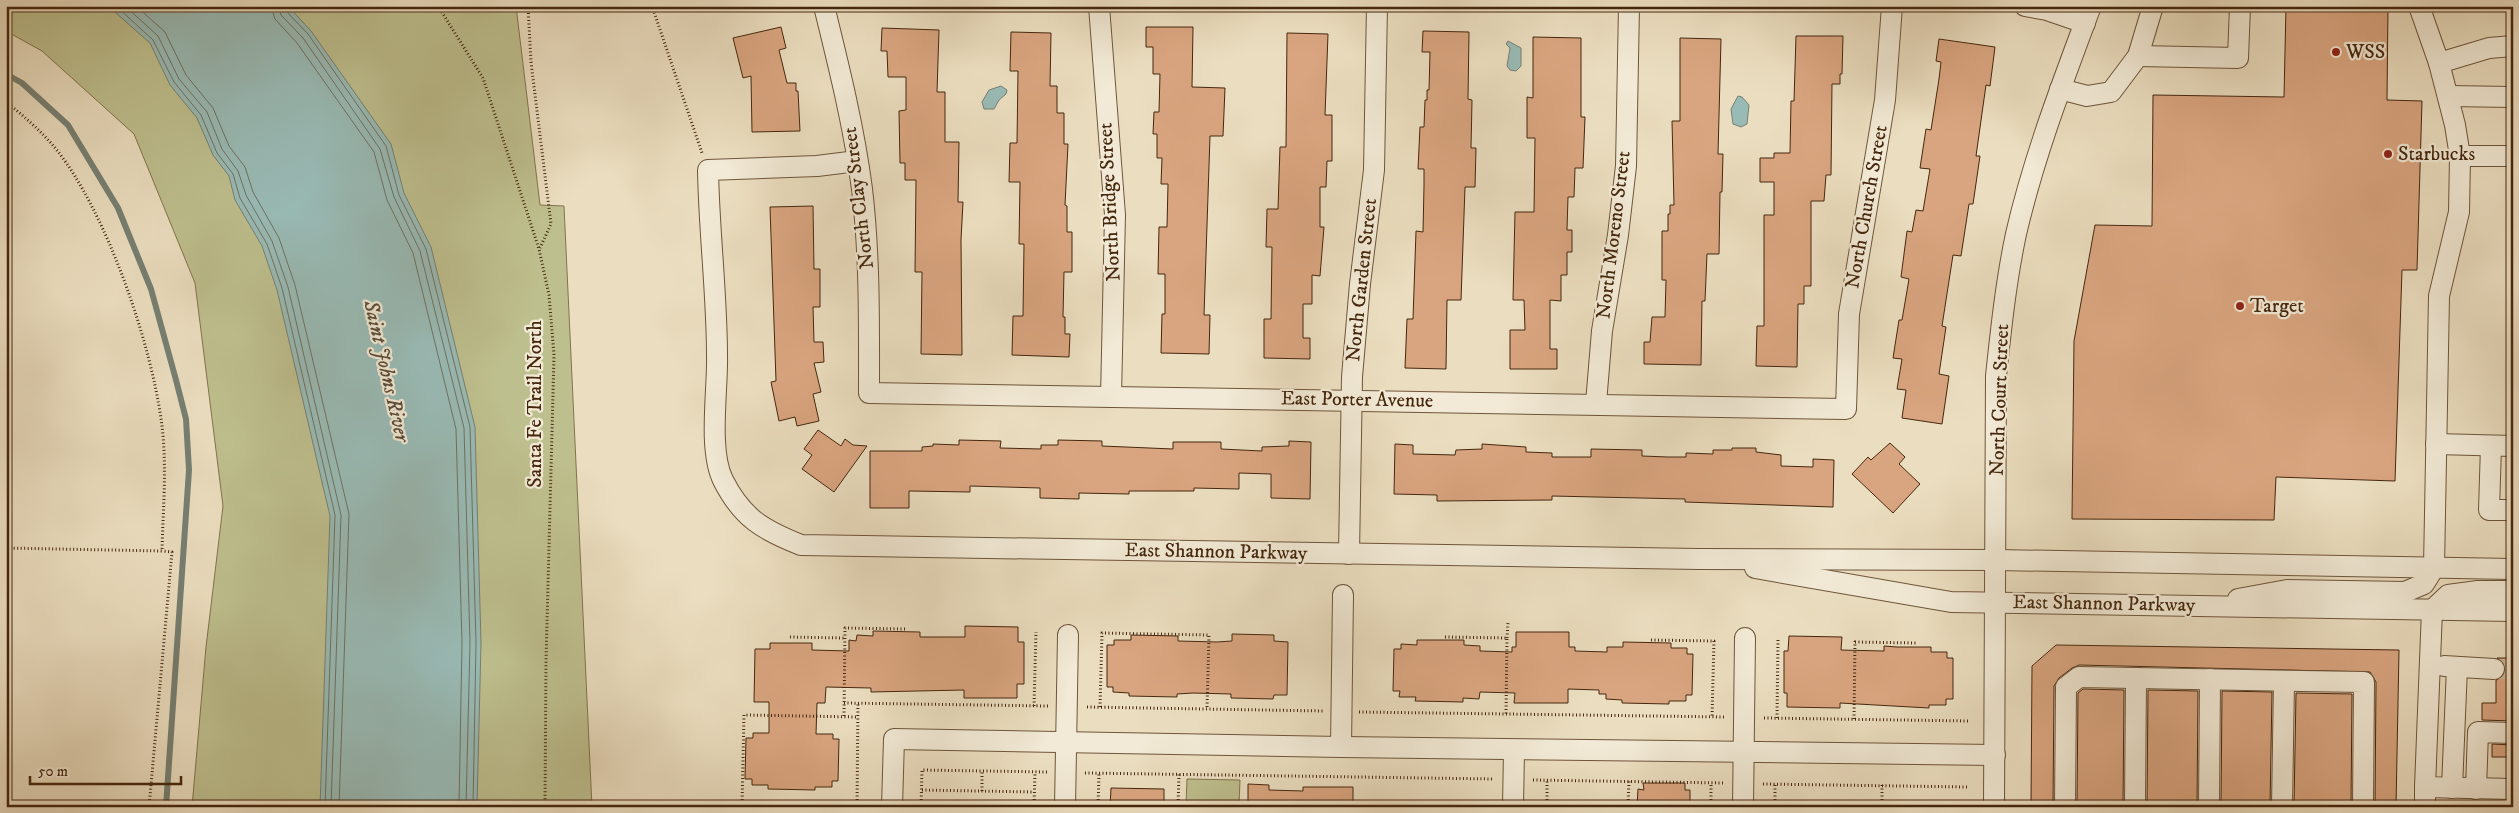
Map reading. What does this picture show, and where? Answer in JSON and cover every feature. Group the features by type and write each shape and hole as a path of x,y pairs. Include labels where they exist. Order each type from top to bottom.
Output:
{"street":[{"name":"North Clay Street","path":"824,6 848,103 861,187 869,280 869,394"},
{"name":"North Bridge Street","path":"1099,6 1115,215 1111,397"},
{"name":"North Garden Street","path":"1349,554 1351,400 1360,284 1374,170 1377,6"},
{"name":"North Moreno Street","path":"1596,404 1602,331 1618,235 1626,166 1629,6"},
{"name":"North Church Street","path":"1846,409 1849,314 1885,100 1892,6"},
{"path":"2025,6 2088,14"},
{"path":"2060,89 2087,96 2111,92 2138,56 2153,6"},
{"path":"2138,56 2238,58 2240,6"},
{"path":"2207,606 2287,590 2405,592 2424,584 2434,568 2440,296 2459,212 2460,156 2448,96 2439,63 2419,6"},
{"name":"North Court Street","path":"1994,807 1997,602 1996,376 2002,315 2021,217 2060,89 2088,14"},
{"path":"2439,63 2489,48 2513,46"},
{"path":"2448,96 2513,97"},
{"path":"2460,156 2513,156"},
{"path":"708,170 817,166 857,162"},
{"name":"East Shannon Parkway","path":"708,170 717,356 715,444 722,478 742,512 769,533 801,545 1699,559 1997,560 2513,569"},
{"name":"East Porter Avenue","path":"869,394 1846,409"},
{"path":"2436,444 2513,446"},
{"path":"2491,446 2489,510 2513,510"},
{"name":"East Shannon Parkway","path":"1699,559 1951,602 2513,611"},
{"path":"2513,591 2478,591 2448,595 2432,610 2425,797 2452,788 2513,789"},
{"path":"1341,747 1343,594"},
{"path":"1065,807 1068,635"},
{"path":"1743,807 1745,638"},
{"path":"2430,666 2494,669"},
{"path":"2452,788 2457,667"},
{"path":"2065,807 2066,687 2079,677 2364,682 2363,807"},
{"path":"2135,807 2136,678"},
{"path":"2209,807 2210,679"},
{"path":"2282,807 2284,681"},
{"path":"2476,789 2478,732 2513,733"},
{"path":"892,807 894,739 1514,750 1995,755"},
{"path":"1513,807 1514,750"}],"path":[{"name":"Santa Fe Trail North","path":"438,6 483,78 540,249 549,295 554,355 546,661 545,807"},
{"path":"528,6 531,62 550,224 540,249"},
{"path":"652,6 708,170"},
{"path":"6,102 56,149 75,179 99,224 122,276 147,354 162,428 162,551"},
{"path":"6,548 172,552 150,807"},
{"path":"1506,714 1508,623"},
{"path":"844,716 845,628 905,629"},
{"path":"1034,706 1036,632"},
{"path":"1100,707 1102,633 1209,635 1207,709"},
{"path":"790,637 844,638"},
{"path":"1445,637 1508,638"},
{"path":"1651,640 1714,641 1712,717"},
{"path":"1777,718 1778,640"},
{"path":"1854,719 1855,642 1916,643"},
{"path":"844,703 1969,721"},
{"path":"857,807 858,704"},
{"path":"742,807 744,715 858,717"},
{"path":"921,807 922,770 1967,787"},
{"path":"982,771 982,791"},
{"path":"1034,807 1035,772"},
{"path":"1098,807 1099,773"},
{"path":"1178,774 1178,807"},
{"path":"1547,780 1547,807"},
{"path":"1628,781 1628,807"},
{"path":"1711,783 1711,807"},
{"path":"1775,784 1775,807"},
{"path":"1882,785 1882,807"},
{"path":"922,790 1034,792"}],"green space":[{"path":"6,6 516,6 540,205 564,206 592,807 192,807 206,647 223,506 195,283 134,134 42,51 6,31"},
{"path":"1187,779 1240,780 1239,805 1186,804"},
{"path":"6,802 139,806 6,807"}],"water":[{"name":"Saint Johns River","path":"108,6 288,6 311,31 391,144 404,193 431,247 475,427 481,643 477,807 320,807 330,516 277,290 262,246 235,200 229,176 213,155 197,118 170,85 150,43"},
{"path":"1508,41 1521,48 1521,66 1516,71 1510,70 1507,66 1510,48 1506,44"},
{"path":"1001,86 1007,90 1006,94 999,100 994,109 984,109 982,102 989,90"},
{"path":"1738,96 1742,97 1749,105 1747,124 1741,127 1733,124 1731,109"}],"building":[{"name":"Target","path":"2286,6 2388,6 2387,100 2422,101 2417,270 2402,270 2395,481 2276,477 2274,520 2072,519 2074,341 2095,225 2152,226 2153,95 2284,97"},
{"path":"781,27 786,48 779,50 787,83 796,83 800,131 752,132 751,76 743,78 733,38"},
{"path":"1146,27 1193,27 1192,87 1225,88 1223,136 1210,136 1204,315 1210,315 1209,354 1161,353 1162,314 1165,314 1165,274 1158,274 1159,227 1167,227 1168,184 1161,184 1162,158 1157,158 1157,134 1153,134 1154,112 1159,112 1160,74 1153,74 1153,47 1146,47"},
{"path":"882,28 939,30 937,92 945,92 945,142 959,142 958,202 963,202 961,240 962,355 921,354 922,272 915,272 916,180 905,180 905,163 900,163 899,111 906,110 906,77 888,77 887,51 881,51"},
{"path":"1423,31 1469,32 1468,99 1472,100 1471,148 1476,148 1475,187 1465,187 1461,300 1447,300 1446,369 1405,368 1407,319 1413,319 1416,231 1423,232 1424,169 1418,169 1420,127 1424,127 1425,100 1427,100 1427,90 1429,90 1430,52 1422,52"},
{"path":"1011,32 1051,33 1050,86 1057,86 1057,113 1064,113 1064,144 1068,144 1065,205 1067,206 1067,232 1072,232 1072,272 1064,272 1063,317 1065,317 1065,334 1070,334 1069,357 1012,355 1013,316 1023,316 1024,244 1019,244 1020,182 1009,182 1010,143 1017,143 1018,71 1010,71"},
{"path":"1287,33 1328,34 1325,115 1332,115 1332,161 1327,161 1326,187 1320,187 1320,227 1324,227 1320,276 1312,275 1312,304 1303,304 1303,338 1310,338 1310,359 1264,358 1264,319 1271,319 1272,247 1266,247 1267,209 1278,209 1280,147 1286,147"},
{"path":"1796,36 1843,36 1840,84 1832,84 1831,175 1826,175 1824,201 1811,201 1811,286 1804,286 1804,304 1798,304 1797,367 1756,366 1757,326 1764,326 1764,215 1774,215 1774,182 1760,182 1760,158 1774,158 1774,153 1790,153 1791,101 1794,101"},
{"path":"1533,37 1581,38 1581,117 1585,117 1583,168 1575,168 1574,197 1568,197 1567,230 1572,230 1572,252 1567,252 1567,275 1561,275 1561,301 1550,300 1550,349 1557,349 1557,369 1510,369 1510,330 1525,330 1524,300 1513,300 1515,212 1534,212 1535,138 1527,138 1527,97 1533,98"},
{"path":"1680,38 1721,39 1718,154 1723,154 1719,254 1707,254 1705,301 1702,301 1701,365 1644,364 1644,342 1650,342 1652,317 1665,317 1666,280 1662,280 1662,231 1668,231 1670,205 1674,205 1672,121 1680,121"},
{"path":"1939,39 1995,47 1990,86 1986,85 1976,156 1980,156 1973,204 1969,204 1961,256 1953,255 1942,326 1946,327 1939,374 1949,376 1942,424 1902,418 1906,390 1897,389 1902,359 1893,358 1899,320 1902,320 1909,279 1901,277 1907,231 1912,232 1916,210 1923,211 1930,169 1920,168 1926,129 1931,130 1939,79 1941,62 1936,61"},
{"path":"813,206 814,269 820,269 820,307 813,307 814,342 823,342 824,362 814,363 821,392 813,394 819,421 797,426 795,417 779,421 771,382 776,381 770,207"},
{"path":"818,430 841,446 845,439 853,445 867,446 834,492 802,469 812,455 804,449"},
{"path":"959,440 1001,441 1000,448 1041,449 1041,445 1058,445 1058,440 1102,441 1102,446 1173,449 1173,442 1221,442 1221,449 1262,451 1262,447 1289,446 1289,441 1311,442 1310,499 1271,498 1271,474 1239,473 1239,489 1194,488 1194,491 1129,491 1129,494 1079,493 1079,499 1040,498 1040,488 970,486 970,492 909,491 909,508 870,508 870,451 922,451 922,447 933,446 933,444 959,445"},
{"path":"1890,443 1905,457 1899,464 1920,484 1893,513 1852,474 1868,457 1871,460"},
{"path":"1395,444 1413,445 1413,454 1455,455 1456,450 1482,449 1482,444 1526,447 1526,452 1552,453 1552,457 1591,457 1591,449 1642,450 1642,456 1686,457 1686,453 1713,454 1713,450 1756,448 1756,452 1781,455 1781,466 1813,467 1813,459 1834,460 1833,507 1685,502 1685,499 1552,496 1552,500 1437,501 1437,495 1394,494"},
{"path":"965,626 1018,627 1018,642 1024,642 1024,684 1017,684 1017,698 964,698 964,690 871,692 871,688 826,687 825,703 817,703 816,734 833,734 833,739 839,739 838,781 832,781 832,787 815,787 815,790 768,789 768,785 752,785 752,779 745,779 746,738 753,738 753,733 769,733 769,702 754,702 755,649 770,649 770,643 812,643 812,650 849,651 849,640 856,641 857,635 873,636 873,631 920,632 920,637 965,637"},
{"path":"1516,632 1569,632 1569,647 1575,647 1575,651 1607,652 1607,647 1623,647 1623,642 1671,643 1671,648 1687,648 1687,654 1693,654 1692,695 1686,695 1686,701 1669,701 1669,704 1622,703 1622,700 1606,699 1606,694 1599,694 1599,690 1568,689 1568,703 1514,703 1515,693 1480,692 1479,699 1463,698 1463,702 1415,701 1416,697 1399,697 1400,691 1393,691 1394,649 1401,649 1401,644 1417,645 1417,640 1464,640 1464,645 1480,646 1480,651 1512,652 1512,647 1516,647"},
{"path":"1232,634 1274,635 1274,641 1288,642 1287,695 1274,695 1273,699 1231,698 1231,694 1193,693 1177,694 1177,697 1129,696 1129,693 1113,692 1113,687 1107,687 1107,645 1114,645 1114,640 1131,640 1131,635 1178,636 1178,641 1217,642 1232,641"},
{"path":"1789,636 1842,637 1841,650 1884,651 1884,646 1931,647 1931,652 1947,652 1947,658 1953,658 1953,699 1946,699 1946,705 1929,705 1929,708 1840,703 1840,708 1787,707 1787,693 1784,693 1784,651 1788,651"},
{"path":"2056,645 2399,650 2396,807 2375,807 2376,682 2370,672 2079,665 2059,678 2054,686 2053,807 2031,807 2032,666"},
{"path":"2497,658 2513,658 2513,721 2482,720 2482,703 2496,703 2496,680 2504,676 2506,670 2504,663"},
{"path":"2083,689 2124,690 2123,807 2077,807 2078,693"},
{"path":"2148,690 2198,691 2197,807 2147,807"},
{"path":"2222,691 2272,692 2270,807 2221,807"},
{"path":"2296,693 2352,694 2351,807 2294,807"},
{"path":"2492,744 2513,745 2513,757 2492,757"},
{"path":"1643,783 1685,783 1685,790 1690,790 1690,807 1637,807 1638,789 1644,790"},
{"path":"1248,784 1269,785 1269,790 1303,791 1303,787 1353,787 1353,807 1254,807 1254,804 1248,804"},
{"path":"1111,788 1164,789 1164,807 1110,807"}],"waterway":[{"path":"6,74 22,83 68,125 118,208 151,289 186,419 189,470 166,807"}],"tunnel":[{"path":"2494,669 2513,669"}],"place":[{"name":"WSS","path":"2336,52"},
{"name":"Starbucks","path":"2388,154"},
{"name":"Target","path":"2240,306"}]}
